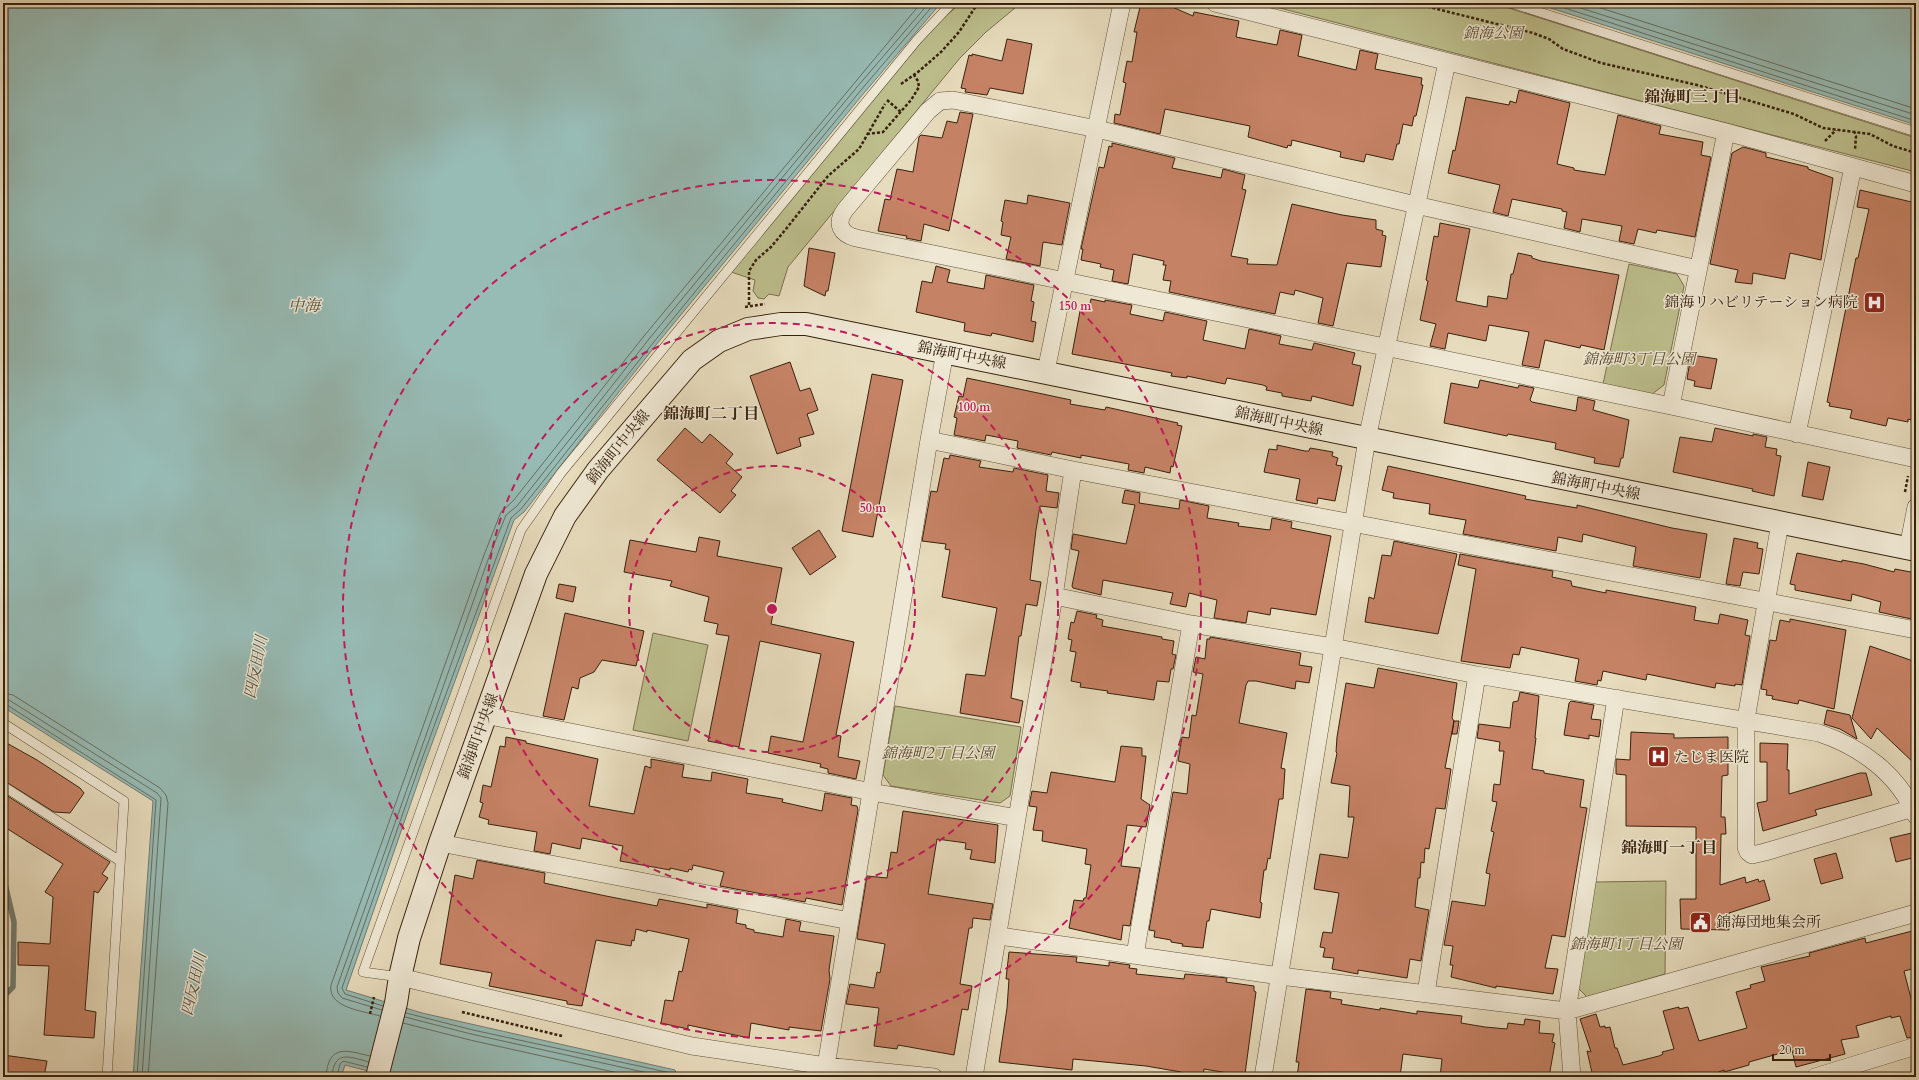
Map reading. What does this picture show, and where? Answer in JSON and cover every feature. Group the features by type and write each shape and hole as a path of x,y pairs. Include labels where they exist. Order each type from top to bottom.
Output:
{"street":[{"path":"1046,371 1122,3"},
{"path":"1215,3 1726,132 1916,184"},
{"path":"1263,1077 1367,439 1447,62"},
{"path":"1698,269 1416,206 1097,129 953,100 940,101 928,111 845,210 840,221 841,229 844,233 856,238 1387,349 1671,406 1916,459"},
{"path":"1671,406 1726,132"},
{"path":"1798,434 1853,167"},
{"name":"錦海町中央線","path":"377,1077 396,1003 409,938 485,714 536,574 565,516 598,470 692,360 719,341 748,329 781,324 806,324 1046,371 1367,439 1912,549"},
{"path":"826,1066 929,440 945,352"},
{"path":"929,440 1073,470 1766,600 1916,630"},
{"path":"974,1077 999,936 1073,470"},
{"path":"1912,549 1916,508"},
{"path":"1054,596 1191,624 1333,647 1477,675 1746,719 1819,733 1848,744 1864,753 1902,790 1914,812 1752,855 1748,852 1745,841 1746,719 1780,523"},
{"path":"1135,955 1191,624"},
{"path":"1426,993 1477,675"},
{"path":"1572,1077 1567,1011 1616,698"},
{"path":"485,714 872,792 1017,818"},
{"path":"440,843 850,921"},
{"path":"999,936 1280,976 1567,1011 1916,913"},
{"path":"400,977 692,1046 826,1066 934,1077"},
{"path":"1816,1077 1916,1046"}],"lane":[{"path":"400,977 363,972 418,814 521,530 560,473 917,40 952,3"},
{"path":"1512,3 1916,132"},
{"path":"3,723 124,801 107,1077"},
{"path":"3,786 120,861"}],"path":[{"path":"898,88 903,82 914,75 941,52 978,3"},
{"path":"1413,3 1533,33 1549,39 1563,49 1601,63 1697,85 1794,114 1823,128 1870,134 1893,146 1916,153"},
{"path":"867,134 883,132 911,100 919,87 914,75"},
{"path":"749,306 749,271 756,260 771,247 828,176 859,149 892,94"},
{"path":"741,309 749,306 768,304"}],"green space":[{"path":"961,3 1021,3 986,32 960,58 788,267 779,296 769,294 764,299 758,298 753,291 755,280 731,272 935,25"},
{"name":"錦海公園","path":"1260,3 1493,3 1916,138 1916,172"},
{"name":"錦海町3丁目公園","path":"1629,264 1677,274 1684,286 1664,385 1652,394 1603,384"},
{"path":"653,633 708,645 688,741 633,730"},
{"name":"錦海町2丁目公園","path":"895,706 1021,727 1010,796 1000,803 891,786 883,775"},
{"name":"錦海町1丁目公園","path":"1666,881 1665,974 1587,997 1578,988 1595,882"}],"water":[{"name":"中海","path":"3,3 941,3 864,93 656,345 524,512 514,520 423,768 346,990 422,1013 675,1070 676,1073 695,1077 391,1077 345,1065 341,1077 133,1077 153,801 3,707"},
{"path":"1535,3 1916,3 1916,125"}],"building":[{"path":"1141,3 1163,3 1193,16 1194,12 1239,21 1236,37 1277,45 1280,30 1302,35 1298,56 1356,70 1360,50 1378,54 1375,69 1422,78 1421,85 1423,85 1416,116 1414,116 1412,126 1403,124 1399,144 1397,144 1393,160 1366,154 1364,162 1340,157 1341,152 1292,140 1291,146 1288,145 1287,148 1248,137 1250,126 1165,109 1160,134 1114,123 1115,114 1120,115 1126,83 1123,82 1127,61 1132,62 1137,32 1134,32"},
{"path":"1007,39 1032,44 1023,94 990,88 987,95 965,92 966,89 961,88 969,55 972,56 972,54 1002,61"},
{"path":"1519,90 1570,103 1557,164 1574,168 1574,170 1605,175 1618,115 1661,126 1659,134 1703,142 1701,155 1711,157 1695,237 1657,230 1656,233 1638,229 1634,244 1619,241 1622,226 1582,219 1580,232 1564,228 1567,212 1562,211 1562,209 1512,199 1508,216 1493,212 1500,185 1448,173 1453,150 1455,151 1466,97 1509,105 1510,101 1516,103"},
{"path":"960,112 973,114 949,231 924,224 921,241 906,238 907,236 878,231 885,199 890,200 897,169 913,172 919,137 921,135 942,138 947,121 957,123"},
{"path":"1112,143 1175,158 1172,168 1221,178 1223,169 1245,175 1242,189 1246,190 1231,256 1248,259 1247,264 1277,265 1292,204 1342,215 1376,220 1376,229 1383,231 1382,235 1386,236 1381,267 1347,263 1333,326 1318,323 1323,298 1295,290 1294,295 1280,292 1275,314 1169,292 1171,281 1163,280 1166,265 1163,265 1164,261 1133,254 1128,284 1112,281 1114,270 1100,267 1101,264 1081,260 1083,249 1081,249 1099,167 1104,168 1109,146 1112,147"},
{"path":"1743,147 1766,153 1766,157 1808,167 1808,169 1833,178 1821,260 1790,253 1785,279 1753,273 1752,284 1735,282 1738,270 1710,264 1732,153"},
{"name":"錦海リハビリテーション病院","path":"1860,190 1916,203 1916,397 1911,420 1908,419 1908,422 1888,418 1886,426 1850,418 1852,410 1829,406 1830,403 1827,402 1856,258 1858,258 1869,209 1857,207"},
{"path":"1028,195 1070,203 1062,245 1043,242 1040,266 1006,259 1011,237 1001,235 1003,222 1001,221 1005,200 1027,204"},
{"path":"1440,223 1470,229 1456,301 1487,307 1488,296 1507,299 1511,274 1513,274 1518,253 1532,256 1532,258 1541,261 1619,275 1604,350 1581,345 1580,348 1545,340 1539,368 1522,365 1529,332 1489,325 1486,341 1448,333 1445,349 1430,346 1436,324 1420,320 1428,281 1426,280 1434,236 1438,237"},
{"path":"809,248 835,253 828,291 826,291 825,296 804,286"},
{"path":"936,266 950,270 947,282 984,289 986,275 1034,285 1031,301 1034,302 1031,321 1036,322 1033,342 992,333 991,336 964,331 965,323 916,312 922,281 932,283"},
{"path":"1091,299 1132,305 1130,314 1163,321 1165,312 1207,321 1203,340 1245,349 1249,329 1281,336 1279,344 1312,350 1314,343 1355,353 1352,364 1361,366 1353,406 1312,396 1311,401 1282,396 1282,393 1266,390 1267,387 1263,385 1227,378 1225,384 1187,376 1187,378 1171,376 1172,373 1072,354 1081,306 1089,307"},
{"path":"1691,355 1717,359 1711,389 1694,386 1695,381 1687,379"},
{"path":"790,362 800,391 810,388 818,410 807,414 814,434 799,438 801,446 777,454 750,376"},
{"path":"872,374 903,380 873,537 842,531"},
{"path":"967,378 1071,400 1070,404 1105,410 1106,407 1178,423 1177,425 1182,426 1173,467 1171,466 1170,473 1145,467 1144,473 1128,470 1129,464 1081,455 1081,458 1052,452 1051,455 1017,448 1018,441 986,435 985,441 954,435 957,418 954,417 959,396 963,397"},
{"path":"1480,380 1518,388 1519,385 1534,388 1530,400 1532,402 1576,411 1578,397 1595,401 1593,410 1629,420 1623,458 1621,458 1619,467 1594,463 1595,458 1555,449 1556,443 1508,434 1507,436 1444,423 1451,383 1478,388"},
{"path":"685,428 702,443 710,434 733,454 726,463 742,477 731,491 736,495 720,513 657,460"},
{"path":"1715,428 1753,436 1753,434 1767,437 1765,447 1777,449 1776,455 1781,456 1774,496 1752,491 1753,489 1673,472 1680,437 1712,442"},
{"path":"1277,445 1305,451 1309,451 1310,448 1333,452 1332,456 1338,458 1336,465 1342,466 1335,501 1318,498 1317,504 1296,500 1300,479 1264,472 1269,449 1277,450"},
{"path":"950,455 981,461 979,467 1013,472 1014,468 1048,475 1046,491 1059,493 1057,508 1040,506 1030,580 1041,582 1037,606 1026,604 1021,636 1019,636 1011,698 1023,701 1019,723 960,713 966,674 985,676 997,608 942,597 950,550 945,549 946,544 922,541 931,491 937,492 944,458 949,459"},
{"path":"1808,462 1830,467 1823,500 1802,496"},
{"path":"1388,466 1526,496 1525,499 1577,508 1577,505 1672,528 1707,534 1700,578 1633,566 1636,547 1583,534 1582,542 1558,537 1556,551 1463,534 1466,520 1429,514 1430,504 1393,498 1394,493 1382,490"},
{"path":"1125,490 1140,493 1139,503 1179,509 1180,500 1209,506 1207,518 1239,523 1238,526 1270,530 1272,518 1292,522 1291,528 1331,536 1316,615 1271,608 1270,615 1248,611 1246,623 1214,618 1217,600 1189,593 1186,607 1170,604 1173,593 1103,580 1101,595 1073,588 1072,586 1079,551 1071,549 1073,534 1126,544 1135,505 1122,503"},
{"path":"819,530 836,557 810,575 792,548"},
{"path":"699,537 720,541 717,556 782,568 771,624 854,642 836,735 841,736 838,757 860,761 856,779 828,773 828,769 820,767 821,764 768,753 771,736 803,742 821,654 760,641 739,747 708,741 729,636 716,634 718,624 704,621 709,597 670,586 672,581 624,572 630,540 696,552"},
{"path":"1734,538 1758,543 1757,548 1763,549 1759,574 1743,572 1740,586 1726,584"},
{"path":"1394,541 1457,554 1438,634 1365,622 1369,597 1374,599 1382,555 1391,556"},
{"path":"1797,553 1842,562 1842,560 1864,564 1894,572 1895,569 1916,573 1916,620 1879,612 1881,602 1852,594 1851,601 1795,590 1795,585 1790,584"},
{"path":"1460,554 1553,571 1552,577 1571,581 1572,586 1606,593 1606,590 1696,607 1694,620 1718,624 1720,614 1748,620 1745,635 1750,636 1742,685 1735,684 1735,686 1716,683 1715,688 1647,674 1646,680 1603,671 1601,681 1598,680 1597,685 1575,681 1579,659 1521,647 1519,655 1513,654 1510,668 1461,661 1476,569 1458,565"},
{"path":"559,584 576,587 573,602 556,598"},
{"path":"1077,611 1097,615 1096,618 1103,620 1102,626 1162,637 1162,639 1174,641 1172,654 1176,655 1173,669 1171,669 1169,682 1157,681 1154,700 1107,693 1108,691 1080,687 1081,683 1071,681 1076,652 1070,651 1072,640 1068,639 1071,622 1074,623"},
{"path":"565,613 644,631 636,666 602,660 594,672 580,678 578,689 572,687 564,720 543,716"},
{"path":"1790,619 1846,630 1834,709 1799,700 1798,704 1772,699 1773,696 1766,695 1767,690 1761,689 1770,640 1776,641 1780,620 1790,622"},
{"path":"1210,637 1301,653 1299,665 1312,667 1309,683 1296,681 1295,689 1256,681 1248,681 1246,685 1239,723 1287,733 1281,768 1285,769 1283,799 1279,799 1270,859 1268,858 1266,870 1264,870 1260,902 1262,903 1260,918 1211,909 1209,921 1207,921 1203,948 1182,946 1183,944 1171,942 1171,940 1154,937 1155,931 1149,930 1173,792 1187,794 1190,764 1178,761 1182,737 1189,738 1192,715 1196,716 1203,674 1193,672 1196,657 1205,659 1207,639 1210,639"},
{"path":"1870,646 1916,662 1916,765 1877,728 1871,739 1852,718"},
{"path":"1378,668 1457,683 1452,718 1454,721 1445,768 1451,769 1445,809 1436,808 1429,849 1425,848 1424,863 1421,862 1420,878 1418,878 1415,907 1429,910 1421,961 1410,959 1407,978 1358,970 1358,974 1332,969 1334,958 1323,957 1325,948 1320,947 1323,932 1332,933 1339,893 1314,889 1320,854 1348,858 1354,817 1348,817 1350,786 1331,783 1337,753 1337,737 1346,683 1374,688"},
{"path":"1520,692 1539,696 1532,769 1544,771 1544,773 1584,780 1580,807 1587,808 1565,937 1552,935 1545,968 1558,969 1553,994 1496,986 1496,988 1451,977 1453,965 1450,965 1453,946 1444,945 1452,901 1485,906 1490,874 1486,873 1494,832 1491,831 1497,802 1492,801 1494,784 1500,785 1504,751 1499,751 1500,742 1477,738 1479,724 1510,728 1513,702 1518,701"},
{"path":"1571,701 1594,705 1591,719 1601,720 1599,737 1589,735 1589,739 1564,735 1569,703"},
{"path":"1827,710 1850,715 1857,739 1840,729 1824,724"},
{"path":"1454,721 1459,721 1457,734 1452,734"},
{"path":"1631,732 1674,734 1674,738 1728,737 1728,775 1722,776 1721,817 1725,817 1726,834 1721,834 1720,885 1745,877 1746,883 1758,879 1759,882 1764,880 1770,900 1729,913 1729,930 1681,929 1680,899 1696,899 1696,827 1626,826 1626,775 1616,774 1616,759 1630,760"},
{"path":"506,737 598,759 589,806 634,814 645,766 651,768 651,759 684,765 682,777 711,781 712,772 748,779 746,793 783,799 782,802 822,811 825,793 852,798 851,805 857,806 858,810 842,905 806,898 805,902 720,886 724,872 693,865 692,870 689,869 688,872 620,861 623,846 582,838 580,849 552,843 550,854 534,851 537,832 488,824 489,820 479,817 483,803 480,802 483,785 491,787 500,746 505,747"},
{"path":"3,741 37,760 80,788 84,793 70,813 54,812 3,780"},
{"path":"1760,743 1788,744 1787,770 1789,770 1789,794 1860,773 1866,773 1872,795 1815,810 1817,815 1763,831 1757,803 1767,801 1767,762 1760,762"},
{"path":"1121,746 1142,748 1142,756 1146,756 1141,799 1150,805 1146,827 1127,825 1121,866 1140,868 1130,926 1123,925 1121,940 1069,928 1074,900 1083,901 1084,898 1086,898 1091,865 1085,864 1087,849 1042,841 1043,831 1033,830 1037,807 1029,806 1032,791 1047,793 1051,772 1115,782"},
{"path":"3,793 110,862 102,874 108,878 98,893 94,891 85,1010 96,1012 94,1038 44,1035 49,966 18,965 18,942 50,944 53,897 45,892 63,864 3,826"},
{"path":"903,811 998,825 995,863 970,859 972,850 965,849 966,843 937,839 928,894 993,904 990,920 973,918 972,928 969,928 960,984 972,986 968,1010 962,1009 954,1055 898,1045 897,1049 874,1046 879,1008 846,1004 850,984 874,988 877,972 880,973 885,944 857,939 858,931 867,876 887,878 891,852 897,853"},
{"path":"1916,832 1916,857 1896,862 1890,838"},
{"path":"1836,853 1843,878 1821,884 1814,859"},
{"path":"477,860 545,873 544,883 657,906 659,899 707,908 707,904 738,910 736,923 746,925 746,928 754,930 754,932 783,937 786,919 801,922 799,931 834,936 829,970 830,979 821,1031 789,1027 789,1030 751,1023 749,1038 688,1025 688,1029 661,1023 665,1000 673,1001 679,971 682,972 689,939 647,930 647,932 636,929 634,941 632,940 631,946 596,940 582,1006 567,1004 567,1001 489,986 492,973 440,964 455,875 473,879"},
{"path":"1916,930 1916,968 1904,971 1916,1018 1916,1036 1907,1038 1900,1016 1891,1018 1891,1016 1856,1026 1859,1037 1841,1040 1845,1054 1796,1067 1792,1050 1749,1062 1749,1065 1724,1072 1724,1070 1706,1077 1593,1077 1587,1051 1591,1052 1580,1019 1596,1014 1600,1027 1610,1027 1615,1048 1617,1048 1623,1065 1659,1056 1663,1054 1662,1052 1674,1049 1663,1011 1679,1007 1679,1009 1688,1007 1699,1041 1747,1028 1736,992 1751,988 1750,985 1765,981 1761,967 1810,956 1809,953 1865,938 1866,943"},
{"path":"1009,952 1077,957 1076,962 1109,966 1109,962 1130,965 1129,968 1137,969 1136,974 1184,979 1185,974 1227,978 1226,982 1254,986 1254,991 1256,992 1245,1074 1241,1072 1240,1075 1204,1069 1203,1077 1181,1076 1181,1072 1146,1066 1073,1059 1072,1070 999,1062 1007,1008 1009,979 1006,979"},
{"path":"1306,989 1331,992 1330,998 1342,1000 1341,1004 1417,1014 1417,1011 1462,1016 1461,1023 1485,1027 1507,1029 1508,1023 1524,1025 1525,1019 1540,1021 1539,1033 1554,1034 1552,1042 1555,1043 1549,1077 1440,1077 1442,1059 1403,1054 1400,1077 1297,1077 1299,1062 1296,1062"},
{"path":"3,1055 47,1061 44,1077 3,1077"}],"waterway":[{"path":"3,875 14,922 13,987 3,997"}],"place":[{"name":"錦海リハビリテーション病院","path":"1874,302"},
{"name":"たじま医院","path":"1659,757"},
{"name":"錦海団地集会所","path":"1700,922"}],"district":[{"name":"錦海町三丁目","path":"1692,96"},
{"name":"錦海町二丁目","path":"711,413"},
{"name":"錦海町一丁目","path":"1669,847"}],"water label":[{"name":"四反田川","path":"255,667"},
{"name":"四反田川","path":"193,984"}]}
